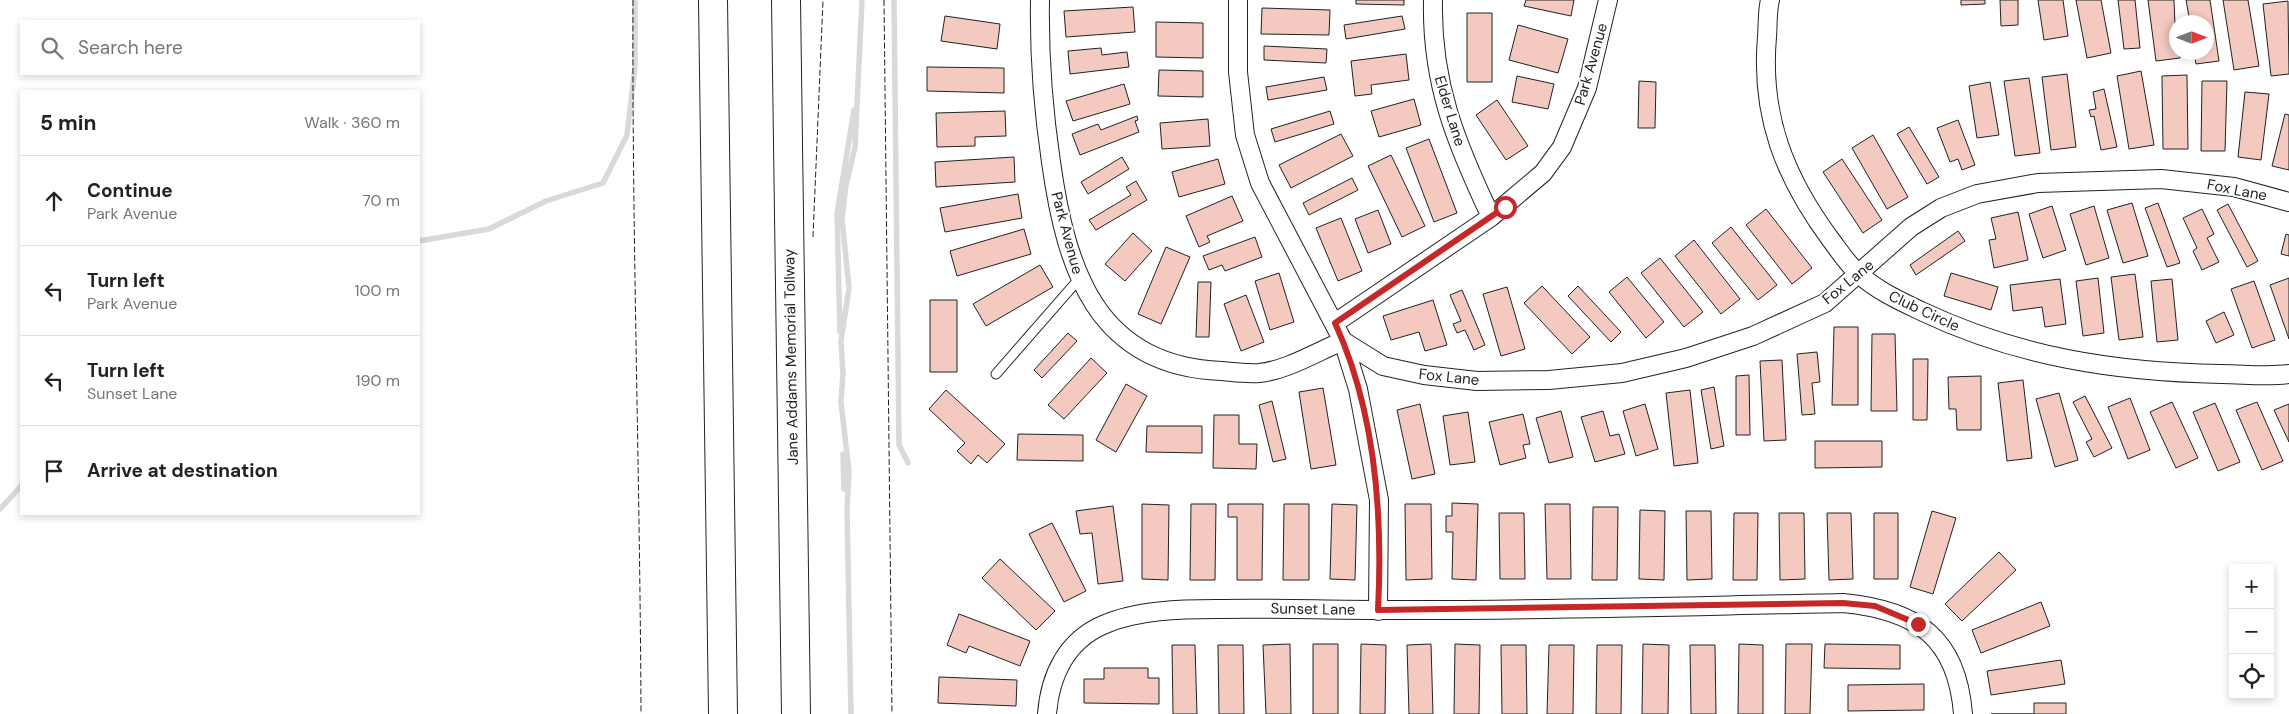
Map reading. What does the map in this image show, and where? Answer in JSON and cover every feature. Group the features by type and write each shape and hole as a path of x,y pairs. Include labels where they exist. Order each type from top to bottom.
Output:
{"highway":[{"path":"713,0 723,714"},
{"name":"Jane Addams Memorial Tollway","path":"786,0 796,714"},
{"path":"789,182 799,0"}],"street":[{"name":"Park Avenue","path":"1040,0 1039,46 1046,126 1055,190 1079,279 1098,310 1122,338 1136,349 1169,364 1198,370 1258,373 1287,367 1343,341"},
{"path":"1238,0 1238,72 1245,135 1260,182 1292,248 1335,323 1343,341 1365,417 1379,500 1378,610"},
{"name":"Elder Lane","path":"1432,0 1432,37 1439,81 1453,130 1491,217"},
{"name":"Park Avenue","path":"1335,323 1491,217 1543,173 1562,147 1587,88 1608,0"},
{"name":"Club Circle","path":"1770,0 1765,56 1770,116 1790,176 1815,218 1859,275 1885,294 1950,324 2010,346 2078,362 2165,372 2289,374"},
{"name":"Fox Lane","path":"1343,341 1383,366 1424,375 1477,381 1549,380 1622,372 1686,358 1753,336 1825,303 1859,275 1911,227 1941,208 1977,194 2030,184 2161,179 2234,186 2289,202"},
{"name":"Sunset Lane","path":"1047,714 1052,682 1066,655 1089,633 1118,619 1175,610 1268,608 1378,610 1843,603 1875,606 1918,624 1932,635 1944,649 1956,672 1963,714"}],"lane":[{"path":"996,374 1079,279"}],"building":[{"path":"1356,0 1404,0 1404,5 1356,4"},
{"path":"1526,0 1574,0 1571,16 1524,6"},
{"path":"1961,0 1985,0 1985,4 1961,5"},
{"path":"2000,0 2018,0 2018,25 2001,26"},
{"path":"2038,0 2063,0 2068,36 2044,40"},
{"path":"2076,0 2101,0 2111,53 2087,58"},
{"path":"2118,0 2135,0 2140,48 2124,49"},
{"path":"2148,0 2174,0 2175,15 2169,15 2169,59 2156,61"},
{"path":"2186,0 2210,0 2212,15 2189,15"},
{"path":"2223,0 2248,0 2259,66 2234,70"},
{"path":"2288,1 2289,74 2271,76 2263,4"},
{"path":"1133,7 1135,32 1066,37 1064,11"},
{"path":"1262,8 1330,10 1329,35 1261,34"},
{"path":"1467,13 1492,13 1492,82 1467,82"},
{"path":"945,16 1000,24 997,49 941,41"},
{"path":"1402,16 1405,29 1346,39 1344,25"},
{"path":"1156,22 1203,23 1203,58 1156,57"},
{"path":"1518,25 1568,39 1558,73 1509,60"},
{"path":"2214,27 2219,61 2196,64 2195,60 2214,60"},
{"path":"1264,46 1327,49 1326,63 1264,60"},
{"path":"1101,48 1102,55 1127,52 1129,67 1070,74 1068,51"},
{"path":"1406,54 1409,80 1371,85 1372,94 1355,96 1351,61"},
{"path":"927,67 1004,68 1004,93 927,91"},
{"path":"1159,70 1203,71 1203,97 1158,96"},
{"path":"2141,71 2154,145 2129,149 2117,76"},
{"path":"2067,74 2076,147 2051,150 2042,77"},
{"path":"2187,75 2188,149 2163,149 2162,76"},
{"path":"1517,76 1554,84 1548,109 1512,102"},
{"path":"1324,77 1327,90 1268,100 1266,87"},
{"path":"2029,78 2040,153 2015,156 2004,81"},
{"path":"1639,81 1656,82 1655,128 1638,128"},
{"path":"2202,81 2227,81 2225,151 2201,151"},
{"path":"1990,82 1999,135 1977,138 1969,86"},
{"path":"1124,84 1130,104 1073,121 1066,101"},
{"path":"2104,89 2117,147 2101,150 2094,116 2091,117 2089,110 2096,109 2093,92"},
{"path":"2245,92 2269,94 2261,160 2238,157"},
{"path":"1414,99 1421,125 1379,137 1371,111"},
{"path":"1497,100 1528,146 1506,160 1476,115"},
{"path":"1005,111 1006,136 975,137 975,146 937,147 936,113"},
{"path":"1330,111 1334,124 1275,142 1271,129"},
{"path":"2285,114 2289,115 2289,170 2272,166"},
{"path":"1137,116 1138,120 1135,121 1139,132 1080,155 1072,134 1098,124 1101,130"},
{"path":"1208,119 1210,146 1162,149 1160,123"},
{"path":"1958,120 1975,165 1962,170 1958,159 1950,162 1937,128"},
{"path":"1909,127 1939,177 1927,184 1897,134"},
{"path":"1341,134 1353,156 1291,188 1279,165"},
{"path":"1873,135 1908,197 1887,209 1852,148"},
{"path":"1429,139 1457,213 1434,222 1406,148"},
{"path":"1391,155 1425,226 1402,237 1368,166"},
{"path":"1014,157 1015,182 936,187 935,162"},
{"path":"1122,157 1129,169 1088,194 1081,182"},
{"path":"1218,159 1225,184 1179,197 1172,172"},
{"path":"1842,159 1882,220 1863,233 1823,172"},
{"path":"1352,178 1358,190 1309,215 1303,203"},
{"path":"1136,181 1147,200 1096,230 1089,220 1131,195 1126,187"},
{"path":"1018,194 1022,218 945,232 940,208"},
{"path":"1232,196 1243,221 1207,236 1210,242 1199,247 1186,216"},
{"path":"2132,203 2148,256 2123,263 2107,210"},
{"path":"2158,203 2180,263 2167,267 2145,208"},
{"path":"2228,204 2258,261 2247,267 2217,210"},
{"path":"2052,206 2066,250 2043,258 2029,214"},
{"path":"2094,206 2109,258 2086,265 2070,214"},
{"path":"1766,209 1812,268 1792,284 1746,225"},
{"path":"2202,209 2214,234 2207,238 2219,262 2202,270 2193,251 2197,248 2183,218"},
{"path":"1378,210 1391,244 1368,253 1355,219"},
{"path":"2018,212 2028,260 1994,268 1989,240 1996,239 1991,218"},
{"path":"1341,218 1362,271 1338,281 1316,228"},
{"path":"1731,227 1777,285 1758,300 1712,243"},
{"path":"1024,229 1031,254 957,276 950,251"},
{"path":"1958,231 1965,241 1916,275 1910,265"},
{"path":"1133,233 1152,251 1125,281 1105,264"},
{"path":"2286,234 2289,235 2289,256 2281,254"},
{"path":"1255,237 1262,257 1225,271 1222,265 1209,270 1203,256"},
{"path":"1694,240 1740,299 1721,314 1675,256"},
{"path":"1166,247 1190,257 1161,324 1138,314"},
{"path":"1660,258 1703,312 1684,327 1641,273"},
{"path":"1040,265 1053,287 986,326 973,304"},
{"path":"1279,273 1294,322 1270,330 1255,281"},
{"path":"1951,273 1998,287 1991,310 1944,296"},
{"path":"2135,274 2143,337 2119,340 2111,277"},
{"path":"1627,277 1664,322 1646,338 1609,292"},
{"path":"2098,278 2104,333 2083,336 2076,281"},
{"path":"2289,278 2289,339 2270,285"},
{"path":"2060,279 2066,324 2045,327 2042,307 2013,311 2010,285"},
{"path":"2172,279 2178,340 2157,342 2151,281"},
{"path":"2254,281 2275,340 2252,348 2231,289"},
{"path":"1198,282 1211,282 1209,337 1196,337"},
{"path":"1542,286 1590,337 1572,354 1524,303"},
{"path":"1578,286 1621,332 1611,342 1568,296"},
{"path":"1507,287 1525,349 1501,356 1483,294"},
{"path":"1462,290 1485,345 1474,350 1465,330 1457,333 1453,324 1461,321 1450,295"},
{"path":"1246,295 1264,342 1241,351 1224,304"},
{"path":"930,300 957,300 957,372 930,372"},
{"path":"1433,300 1447,345 1425,351 1419,332 1391,340 1383,316"},
{"path":"2224,312 2234,335 2216,343 2206,321"},
{"path":"1834,327 1858,327 1858,405 1832,405"},
{"path":"1068,333 1077,341 1042,378 1034,370"},
{"path":"1872,334 1895,334 1897,411 1871,411"},
{"path":"1817,352 1820,382 1812,383 1815,414 1802,415 1797,354"},
{"path":"1091,358 1107,373 1064,419 1048,405"},
{"path":"1913,359 1928,359 1927,420 1913,420"},
{"path":"1782,360 1786,440 1764,441 1760,361"},
{"path":"1749,375 1750,435 1736,435 1736,376"},
{"path":"1981,376 1981,430 1957,430 1956,409 1949,409 1948,377"},
{"path":"2023,380 2032,458 2007,461 1998,383"},
{"path":"1126,384 1147,396 1116,452 1096,440"},
{"path":"1714,387 1724,446 1711,449 1701,390"},
{"path":"1323,388 1336,465 1311,469 1299,392"},
{"path":"946,390 1005,444 987,463 978,455 971,464 957,451 965,443 929,409"},
{"path":"1690,390 1698,463 1674,466 1666,393"},
{"path":"2059,393 2078,460 2055,467 2036,399"},
{"path":"2085,396 2112,448 2094,457 2086,442 2092,439 2073,402"},
{"path":"2130,398 2150,450 2128,459 2108,407"},
{"path":"1272,401 1286,459 1273,462 1259,405"},
{"path":"2172,402 2198,458 2176,468 2150,412"},
{"path":"2257,402 2283,461 2262,470 2236,410"},
{"path":"2215,403 2240,462 2218,471 2193,412"},
{"path":"1420,404 1435,474 1412,479 1397,410"},
{"path":"1645,404 1658,449 1636,456 1623,411"},
{"path":"2289,404 2289,442 2274,410"},
{"path":"1561,411 1573,457 1549,463 1536,418"},
{"path":"1603,411 1610,436 1619,434 1625,454 1595,462 1581,417"},
{"path":"1468,412 1475,462 1450,465 1443,416"},
{"path":"1523,414 1530,444 1523,445 1526,458 1500,465 1489,422"},
{"path":"1214,415 1239,415 1239,444 1257,444 1256,469 1213,468"},
{"path":"1147,426 1202,426 1202,453 1146,452"},
{"path":"1018,434 1083,435 1083,461 1017,460"},
{"path":"1815,441 1882,441 1882,467 1815,468"},
{"path":"1452,503 1478,504 1476,580 1452,579 1453,532 1446,532 1446,516 1452,516"},
{"path":"1142,504 1169,505 1168,580 1142,579"},
{"path":"1191,504 1216,504 1215,580 1190,580"},
{"path":"1228,504 1263,504 1262,580 1237,580 1237,517 1228,517"},
{"path":"1284,504 1309,504 1309,580 1283,580"},
{"path":"1332,504 1357,505 1355,580 1330,579"},
{"path":"1405,504 1431,504 1432,579 1406,580"},
{"path":"1545,504 1570,504 1571,579 1547,579"},
{"path":"1113,506 1123,581 1098,584 1092,533 1080,534 1076,511"},
{"path":"1593,507 1618,507 1617,580 1592,580"},
{"path":"1640,510 1665,511 1664,580 1639,579"},
{"path":"1686,511 1711,511 1712,579 1687,580"},
{"path":"1932,511 1956,518 1933,594 1910,587"},
{"path":"1499,513 1524,513 1525,579 1500,579"},
{"path":"1734,513 1758,513 1757,580 1733,580"},
{"path":"1779,513 1804,513 1805,579 1780,580"},
{"path":"1827,513 1851,513 1853,579 1829,580"},
{"path":"1874,513 1898,513 1898,579 1874,579"},
{"path":"1052,523 1086,591 1064,602 1029,534"},
{"path":"1999,552 2016,570 1962,621 1945,604"},
{"path":"1000,559 1055,611 1036,630 982,578"},
{"path":"2041,602 2050,626 1981,653 1972,630"},
{"path":"959,614 1030,641 1020,666 969,646 966,653 947,645"},
{"path":"1290,644 1291,714 1266,714 1263,645"},
{"path":"1313,644 1338,644 1338,714 1313,714"},
{"path":"1361,644 1386,645 1385,714 1360,714"},
{"path":"1431,644 1433,714 1409,714 1407,645"},
{"path":"1455,644 1480,645 1479,714 1454,714"},
{"path":"1643,644 1669,645 1668,714 1642,714"},
{"path":"1739,644 1763,645 1763,714 1738,714"},
{"path":"1786,644 1812,644 1810,714 1785,714"},
{"path":"1825,644 1900,645 1900,669 1824,668"},
{"path":"1172,645 1195,645 1197,714 1173,714"},
{"path":"1218,645 1243,645 1244,714 1219,714"},
{"path":"1501,645 1526,645 1527,714 1502,714"},
{"path":"1549,645 1574,645 1573,714 1547,714"},
{"path":"1597,645 1622,645 1621,714 1596,714"},
{"path":"1690,645 1715,645 1716,714 1691,714"},
{"path":"2061,660 2065,684 1991,695 1987,671"},
{"path":"1104,668 1148,668 1148,678 1159,678 1159,704 1084,703 1084,679 1104,679"},
{"path":"939,677 1017,680 1016,706 938,703"},
{"path":"1924,684 1924,710 1848,711 1848,685"},
{"path":"2034,703 2066,703 2066,714 2034,714"}],"waterway":[{"path":"420,241 489,229 546,201 603,183 627,135 635,67 635,0"},
{"path":"851,714 847,509 849,472 841,402 843,374 841,341 849,288 842,219 846,185 855,147 862,0"},
{"path":"894,0 899,445 908,463"},
{"path":"840,332 837,214 854,110"},
{"path":"843,454 844,489"},
{"path":"0,509 20,487"}],"fence":[{"path":"633,0 641,714"},
{"path":"813,237 823,0"},
{"path":"884,0 892,714"}],"route":[{"path":"1505,207 1335,323 1343,341 1365,417 1379,500 1378,610 1843,603 1875,606 1918,624"}]}
